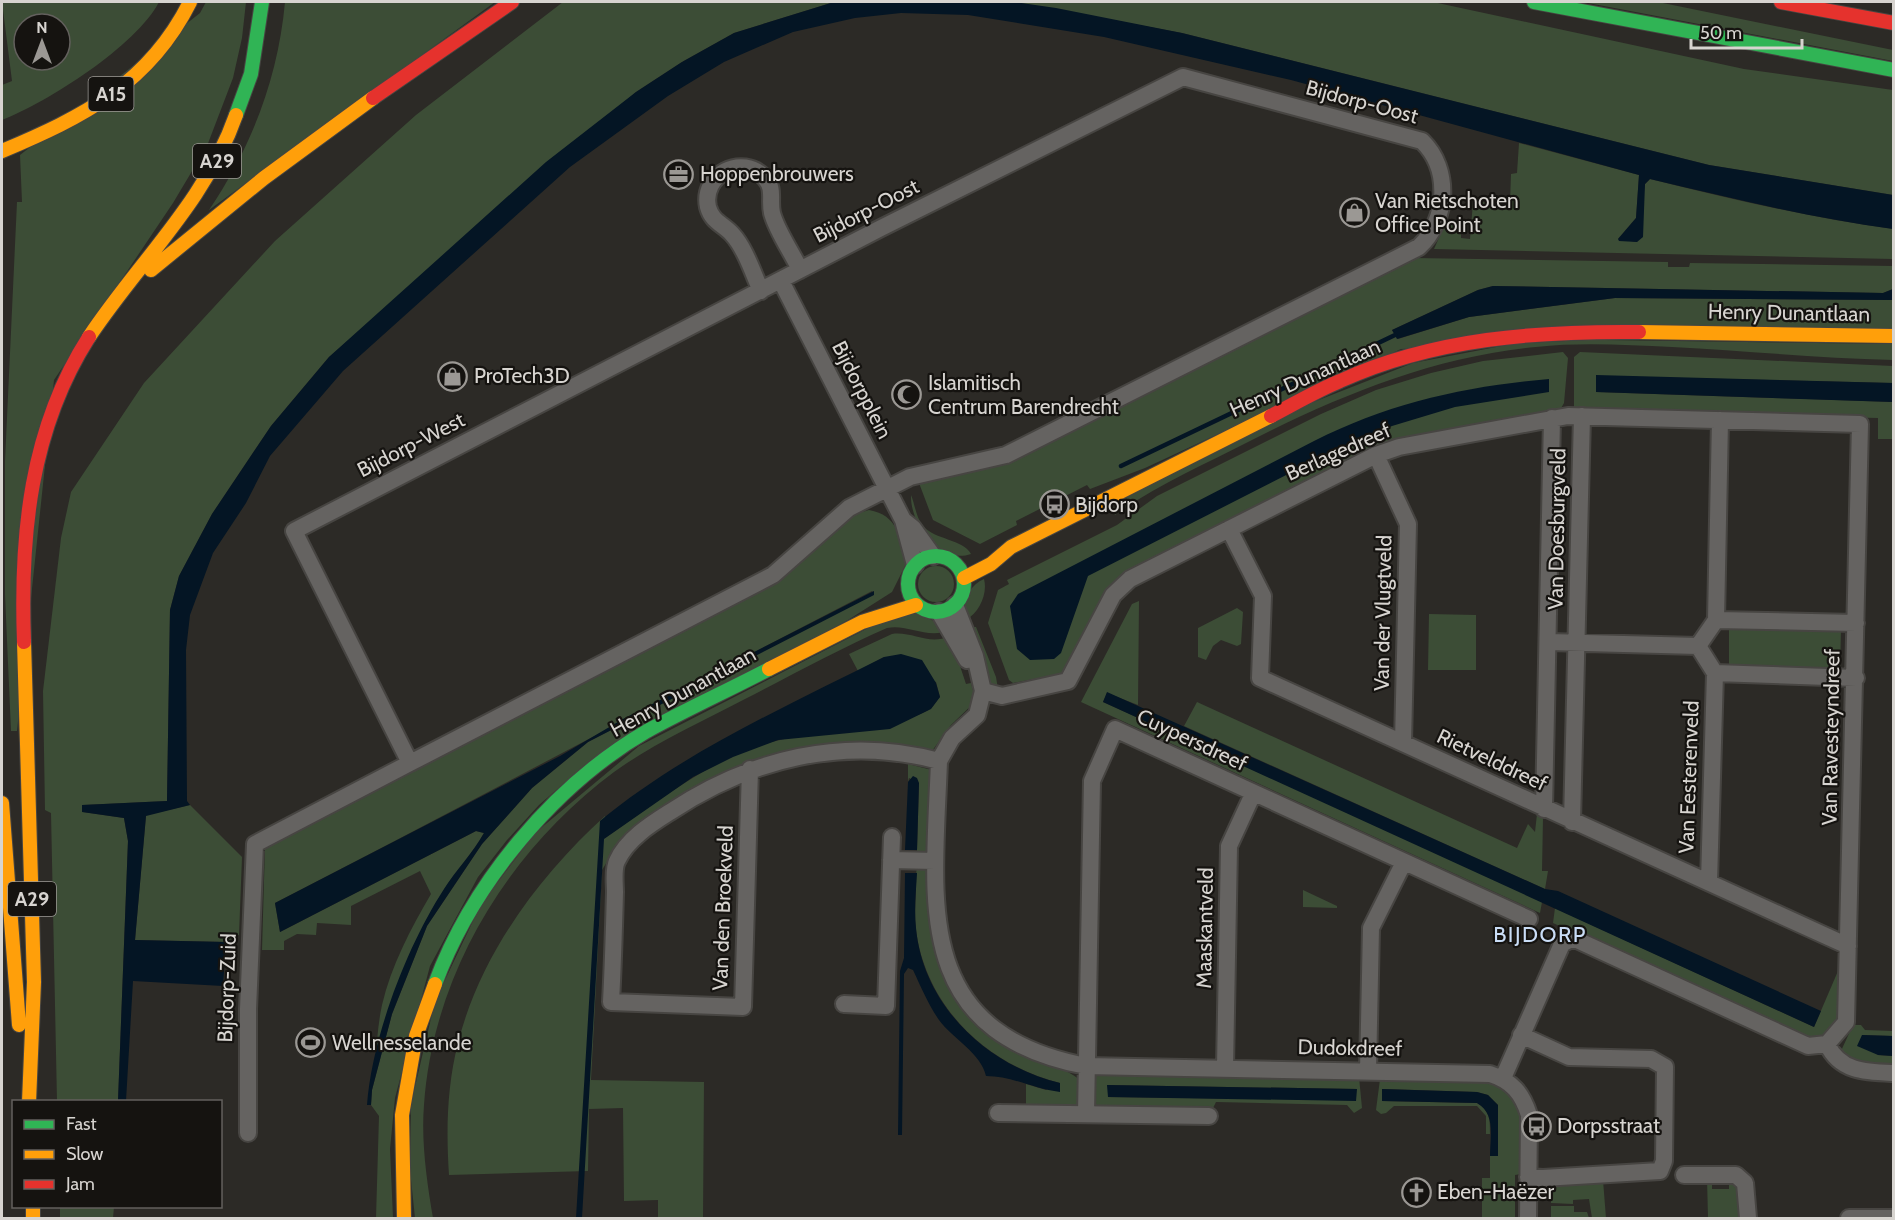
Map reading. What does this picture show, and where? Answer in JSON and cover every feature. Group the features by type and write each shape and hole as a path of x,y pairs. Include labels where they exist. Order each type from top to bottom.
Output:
{"main road":[{"path":"150,38 175,2"},
{"name":"A15","path":"2,151 77,117 117,90 145,67 170,39 190,2"},
{"name":"A29","path":"29,1100 34,982 22,590 25,524 37,459 51,413 85,344 117,295 177,224 226,144 251,74 262,2"},
{"name":"A29","path":"117,295 191,242 262,180 319,137 513,2"},
{"path":"1534,2 1893,70"},
{"path":"1781,2 1893,23"},
{"name":"Henry Dunantlaan","path":"960,572 989,550 1011,547 1341,380 1399,359 1440,348 1524,334 1566,331 1893,336"},
{"path":"933,556 949,559 960,572 963,593 955,605 939,612 931,612 916,604 908,585 909,574 915,565 933,556"},
{"path":"862,622 908,585"},
{"path":"862,622 916,604"},
{"name":"Henry Dunantlaan","path":"404,1218 402,1115 416,1036 448,950 505,856 577,784 646,732 862,622"},
{"name":"A29","path":"2,803 14,986 29,1100"}],"street":[{"name":"Bijdorp-Oost","path":"781,281 1183,77 1422,141 1435,153 1442,171 1441,213 1431,236 1419,247 1006,455 910,477 888,488"},
{"path":"761,291 735,237 716,222 709,209 709,190 713,181 726,170 748,168 758,172 768,182 773,198 773,214 800,270"},
{"name":"Bijdorp-West","path":"410,763 294,531 781,281"},
{"name":"Bijdorpplein","path":"781,281 888,488 903,520 915,565"},
{"name":"Berlagedreef","path":"980,683 1002,696 1068,681 1113,595 1130,579 1376,455 1399,447 1552,418 1582,416 1860,424"},
{"name":"Van Doesburgveld","path":"1572,822 1582,416"},
{"name":"Van Doesburgveld","path":"1544,809 1552,418"},
{"path":"1549,642 1698,646 1716,620 1720,420"},
{"name":"Van Ravesteyndreef","path":"1827,1044 1846,1022 1856,678 1860,424"},
{"name":"Van der Vlugtveld","path":"1376,455 1408,524 1403,743"},
{"path":"410,763 773,575 849,508 888,488"},
{"name":"Bijdorpplein","path":"903,520 913,528 933,556"},
{"name":"Rietvelddreef","path":"1229,529 1263,596 1260,678 1848,946"},
{"path":"955,605 975,656 980,683"},
{"path":"939,612 980,683"},
{"path":"1716,620 1856,623"},
{"name":"Van Eesterenveld","path":"1698,646 1715,673 1709,882"},
{"name":"Van Eesterenveld","path":"1715,673 1856,678"},
{"name":"Dudokdreef","path":"980,683 977,715 952,738 939,761 935,861 936,920 944,953 971,1008 1014,1044 1052,1059 1086,1066 1490,1074 1503,1078"},
{"name":"Cuypersdreef","path":"1086,1066 1092,781 1115,729 1529,919"},
{"name":"Van den Broekveld","path":"750,769 743,1007 611,1002 616,861 643,830 693,797 750,769 795,756 848,751 916,755 939,761"},
{"name":"Bijdorp-Zuid","path":"248,1133 248,1021 255,844 410,763"},
{"name":"Maaskantveld","path":"1225,1068 1229,846 1253,794"},
{"path":"844,1004 886,1006 892,837"},
{"path":"891,860 935,861"},
{"path":"1368,1071 1371,928 1404,862"},
{"path":"1528,1218 1529,1114 1524,1098 1503,1078 1562,944 1569,940 1577,940 1808,1046 1827,1044 1833,1058 1860,1072 1893,1073"},
{"path":"1521,1035 1569,1057 1651,1059 1665,1067 1664,1161 1660,1171 1528,1177"},
{"path":"1086,1066 1086,1114"},
{"path":"998,1113 1209,1116"},
{"path":"1684,1175 1736,1175 1745,1183 1748,1218"},
{"path":"1849,1218 1893,1218"}],"green space":[{"path":"2,2 159,2 148,19 131,36 89,71 43,100 2,120 2,85 12,81"},
{"path":"206,2 246,2 242,38 233,78 207,146 173,203 54,380 17,731 11,731 5,595 5,461 17,202 22,202 20,155 200,13"},
{"path":"285,2 495,2 209,210 238,161 260,110 276,58"},
{"path":"563,2 834,2 734,33 682,62 636,92 329,357 271,426 212,514 179,576 170,610 167,801 83,805 83,812 124,818 128,841 118,1100 57,1100 51,813 45,810 43,691 61,538 71,492 144,383 275,241 416,115"},
{"path":"1015,2 1433,2 1744,69 1893,90 1893,195 1709,165 1182,33"},
{"path":"1583,2 1658,2 1893,50 1893,61"},
{"path":"1519,143 1639,175 1636,218 1618,239 1637,242 1645,184 1650,179 1802,214 1894,229 1893,259 1434,249 1445,224 1461,225 1461,238 1470,239 1473,202 1510,203 1511,174 1517,173"},
{"path":"1414,258 1668,262 1668,267 1689,267 1690,263 1893,266 1893,289 1883,293 1493,286 1478,290 1392,330 1398,339 1469,317 1615,298 1893,300 1893,328 1838,328 1401,349 1145,468 1090,489 1087,485 1016,521 1017,525 980,544 933,520 919,483 935,477 1018,459"},
{"path":"1538,339 1893,344 1893,360 1604,344 1553,345 1461,359 1388,380 1319,408 1181,476 1147,494 1115,515 1112,509 1132,493 1306,405 1413,363"},
{"path":"1563,352 1568,358 1564,403 1560,410 1397,442 1124,578 1066,672 1050,681 1049,676 1013,683 1009,680 988,623 998,590 1009,584 1007,580 1117,525 1157,496 1321,414 1376,390 1431,373 1483,361"},
{"path":"1580,352 1893,366 1893,383 1596,376 1597,392 1893,402 1893,439 1878,439 1878,418 1580,411 1574,409 1574,357"},
{"path":"911,495 917,515 928,531 962,545 971,554 959,556 948,554 929,540 915,518"},
{"path":"869,510 879,513 892,522 902,544 907,562 892,592 848,620 591,760 539,805 478,877 430,966 395,1098 390,1149 393,1218 376,1218 379,1116 371,1105 372,1090 392,1014 427,926 482,844 532,788 588,742 874,593 872,591 275,903 280,932 476,831 484,833 449,883 421,931 394,995 375,1061 386,990 409,934 431,894 420,871 351,906 351,925 317,923 316,935 297,934 284,941 284,950 262,950 265,846 777,582 852,515"},
{"path":"936,566 949,571 954,584 949,597 936,602 923,597 918,584 923,571"},
{"path":"984,579 985,591 981,602 975,613 966,620 964,608 967,596 978,582"},
{"path":"1139,601 1138,705 1107,693 1103,702 1493,878 1542,902 1540,913 1081,702 1132,604"},
{"path":"1237,608 1243,612 1241,644 1237,646 1221,640 1213,646 1206,660 1198,657 1198,628"},
{"path":"916,613 936,622 943,632 929,633 894,627 887,628 816,662 678,733 629,761 576,803 541,838 510,877 483,918 460,962 443,1008 430,1056 423,1119 425,1162 433,1218 415,1218 410,1170 411,1104 435,1001 481,904 535,833 639,746 874,625"},
{"path":"1429,614 1476,615 1476,670 1428,670"},
{"path":"1729,625 1841,628 1840,671 1729,668"},
{"path":"969,627 976,627 996,677 998,689 991,684"},
{"path":"892,634 907,634 928,639 942,639 949,636 962,661 960,666 966,684 971,683 976,701 951,725 932,751 857,746 806,747 761,761 613,852 602,870 591,1080 704,1082 703,1218 658,1218 658,1200 624,1201 623,1108 589,1109 588,1171 449,1175 448,1108 458,1043 468,1010 497,948 535,891 557,864 605,816 605,838 688,781 732,756 780,740 903,720 931,708 940,697 936,682 884,657 858,671 849,654"},
{"path":"1197,702 1517,848 1528,824 1535,832 1537,814 1543,818 1542,871 1548,871 1545,889 1184,726"},
{"path":"908,764 932,770 929,847 931,921 939,955 952,988 973,1018 1004,1046 1058,1067 1076,1077 1081,1082 1078,1109 1059,1111 1057,1105 1026,1105 1026,1084 1046,1090 1060,1083 1008,1062 985,1047 964,1029 932,984 922,958 916,930 919,783 909,778 908,782"},
{"path":"190,805 242,857 239,935 226,942 135,940 146,815"},
{"path":"1303,890 1337,906 1337,908 1303,907"},
{"path":"1555,908 1814,1027 1838,971 1837,1024 1828,1037 1810,1040 1553,923"},
{"path":"1853,1025 1861,1025 1865,1030 1893,1031 1893,1036 1862,1035 1878,1055 1893,1056 1893,1066 1868,1066 1840,1053"},
{"path":"1095,1073 1359,1077 1362,1108 1354,1113 1347,1105 1216,1102 1213,1108 1110,1105 1105,1110 1094,1107 1092,1102","holes":["1108,1085 1356,1089 1356,1100 1108,1097"]},
{"path":"1380,1079 1492,1082 1514,1095 1522,1118 1521,1174 1515,1175 1515,1218 1482,1218 1482,1178 1490,1178 1490,1156 1498,1155 1498,1105 1488,1095 1477,1092 1383,1089 1382,1101 1477,1103 1485,1109 1488,1116 1490,1134 1486,1134 1486,1116 1477,1106 1394,1106 1381,1114 1376,1110"},
{"path":"1707,1178 1712,1178 1712,1189 1729,1189 1729,1178 1738,1182 1743,1209 1739,1217 1708,1218"},
{"path":"1603,1180 1606,1218 1592,1218 1589,1199 1573,1200 1573,1204 1551,1203 1551,1183"},
{"path":"1551,1206 1574,1206 1574,1212 1587,1212 1589,1218 1551,1218"},
{"path":"60,1208 114,1208 113,1218 60,1218"}],"water":[{"path":"834,2 1015,2 1056,8 1182,33 1709,165 1893,195 1893,229 1801,213 1650,179 1645,184 1643,237 1637,242 1619,241 1618,239 1636,218 1639,175 1291,80 1104,37 968,15 901,13 855,18 793,32 724,62 668,96 570,167 343,371 270,456 246,503 213,553 190,615 186,650 187,801 190,805 146,816 135,940 226,942 223,986 133,981 126,1100 118,1100 128,841 124,818 82,812 82,805 167,801 170,610 179,576 212,514 271,426 329,357 546,162 636,92 682,62 734,33"},
{"path":"1493,286 1883,293 1893,289 1894,300 1615,298 1469,317 1397,339 1392,330 1478,290"},
{"path":"1596,375 1893,383 1893,402 1596,392"},
{"path":"1549,379 1549,392 1455,407 1392,426 1296,470 1088,576 1061,653 1054,659 1030,660 1017,649 1010,606 1018,594 1314,441 1371,416 1428,398 1488,386"},
{"path":"874,591 874,595 588,742 532,788 482,844 427,926 392,1014 372,1090 371,1105 367,1105 376,1051 405,964 430,912 484,833 476,831 280,932 275,903 560,756 623,719"},
{"path":"901,654 922,660 936,683 940,697 931,709 890,729 778,740 733,757 693,777 604,839 582,1218 576,1218 600,821 632,796 701,751 884,657"},
{"path":"1107,692 1545,889 1558,891 1821,1011 1814,1027 1103,702"},
{"path":"913,776 919,783 917,850 905,850 908,782"},
{"path":"905,873 917,873 915,921 921,956 931,983 946,1007 985,1047 1008,1063 1033,1075 1060,1083 1060,1092 1005,1078 986,1076 979,1060 939,1020 913,970 908,968 904,974 902,1135 898,1135 900,971 904,958"},
{"path":"1862,1035 1893,1036 1893,1056 1878,1055 1857,1046"},
{"path":"1107,1085 1357,1089 1356,1101 1108,1097"},
{"path":"1382,1089 1477,1092 1488,1095 1498,1105 1498,1156 1490,1156 1491,1126 1487,1113 1477,1103 1382,1101"}],"waterway":[{"path":"1121,466 1395,335"}],"traffic: fast":[{"path":"236,115 251,74 262,2"},
{"path":"1534,2 1894,70"},
{"path":"936,556 947,558 956,564 962,573 964,584 962,595 956,604 947,610 936,612 925,610 916,604 910,595 908,584 910,573 916,564 925,558 936,556"},
{"path":"435,984 451,947 494,874 549,808 613,753 647,731 769,669"}],"traffic: slow":[{"path":"2,151 86,111 134,76 155,55 190,2"},
{"path":"151,270 264,178 373,98"},
{"path":"89,337 189,204 223,146 236,115"},
{"path":"1639,332 1894,336"},
{"path":"964,578 991,564 1011,547 1271,416"},
{"path":"769,669 862,622 916,605"},
{"path":"24,642 34,982 29,1100"},
{"path":"2,803 19,1025"},
{"path":"404,1218 402,1115 416,1036 435,984"},
{"path":"33,1208 33,1218"}],"traffic: jam":[{"path":"373,98 512,2"},
{"path":"1781,2 1894,23"},
{"path":"1271,416 1340,381 1412,355 1449,346 1563,333 1639,332"},
{"path":"24,642 23,602 27,523 41,446 53,409 69,372 89,337"}],"place":[{"name":"Hoppenbrouwers","path":"679,174"},
{"name":"Van Rietschoten Office Point","path":"1354,213"},
{"name":"ProTech3D","path":"453,376"},
{"name":"Islamitisch Centrum Barendrecht","path":"907,395"},
{"name":"Bijdorp","path":"1054,505"},
{"name":"Wellnesselande","path":"311,1043"},
{"name":"Dorpsstraat","path":"1536,1126"},
{"name":"Eben-Haëzer","path":"1416,1192"}],"district":[{"name":"BIJDORP","path":"1540,934"}]}
